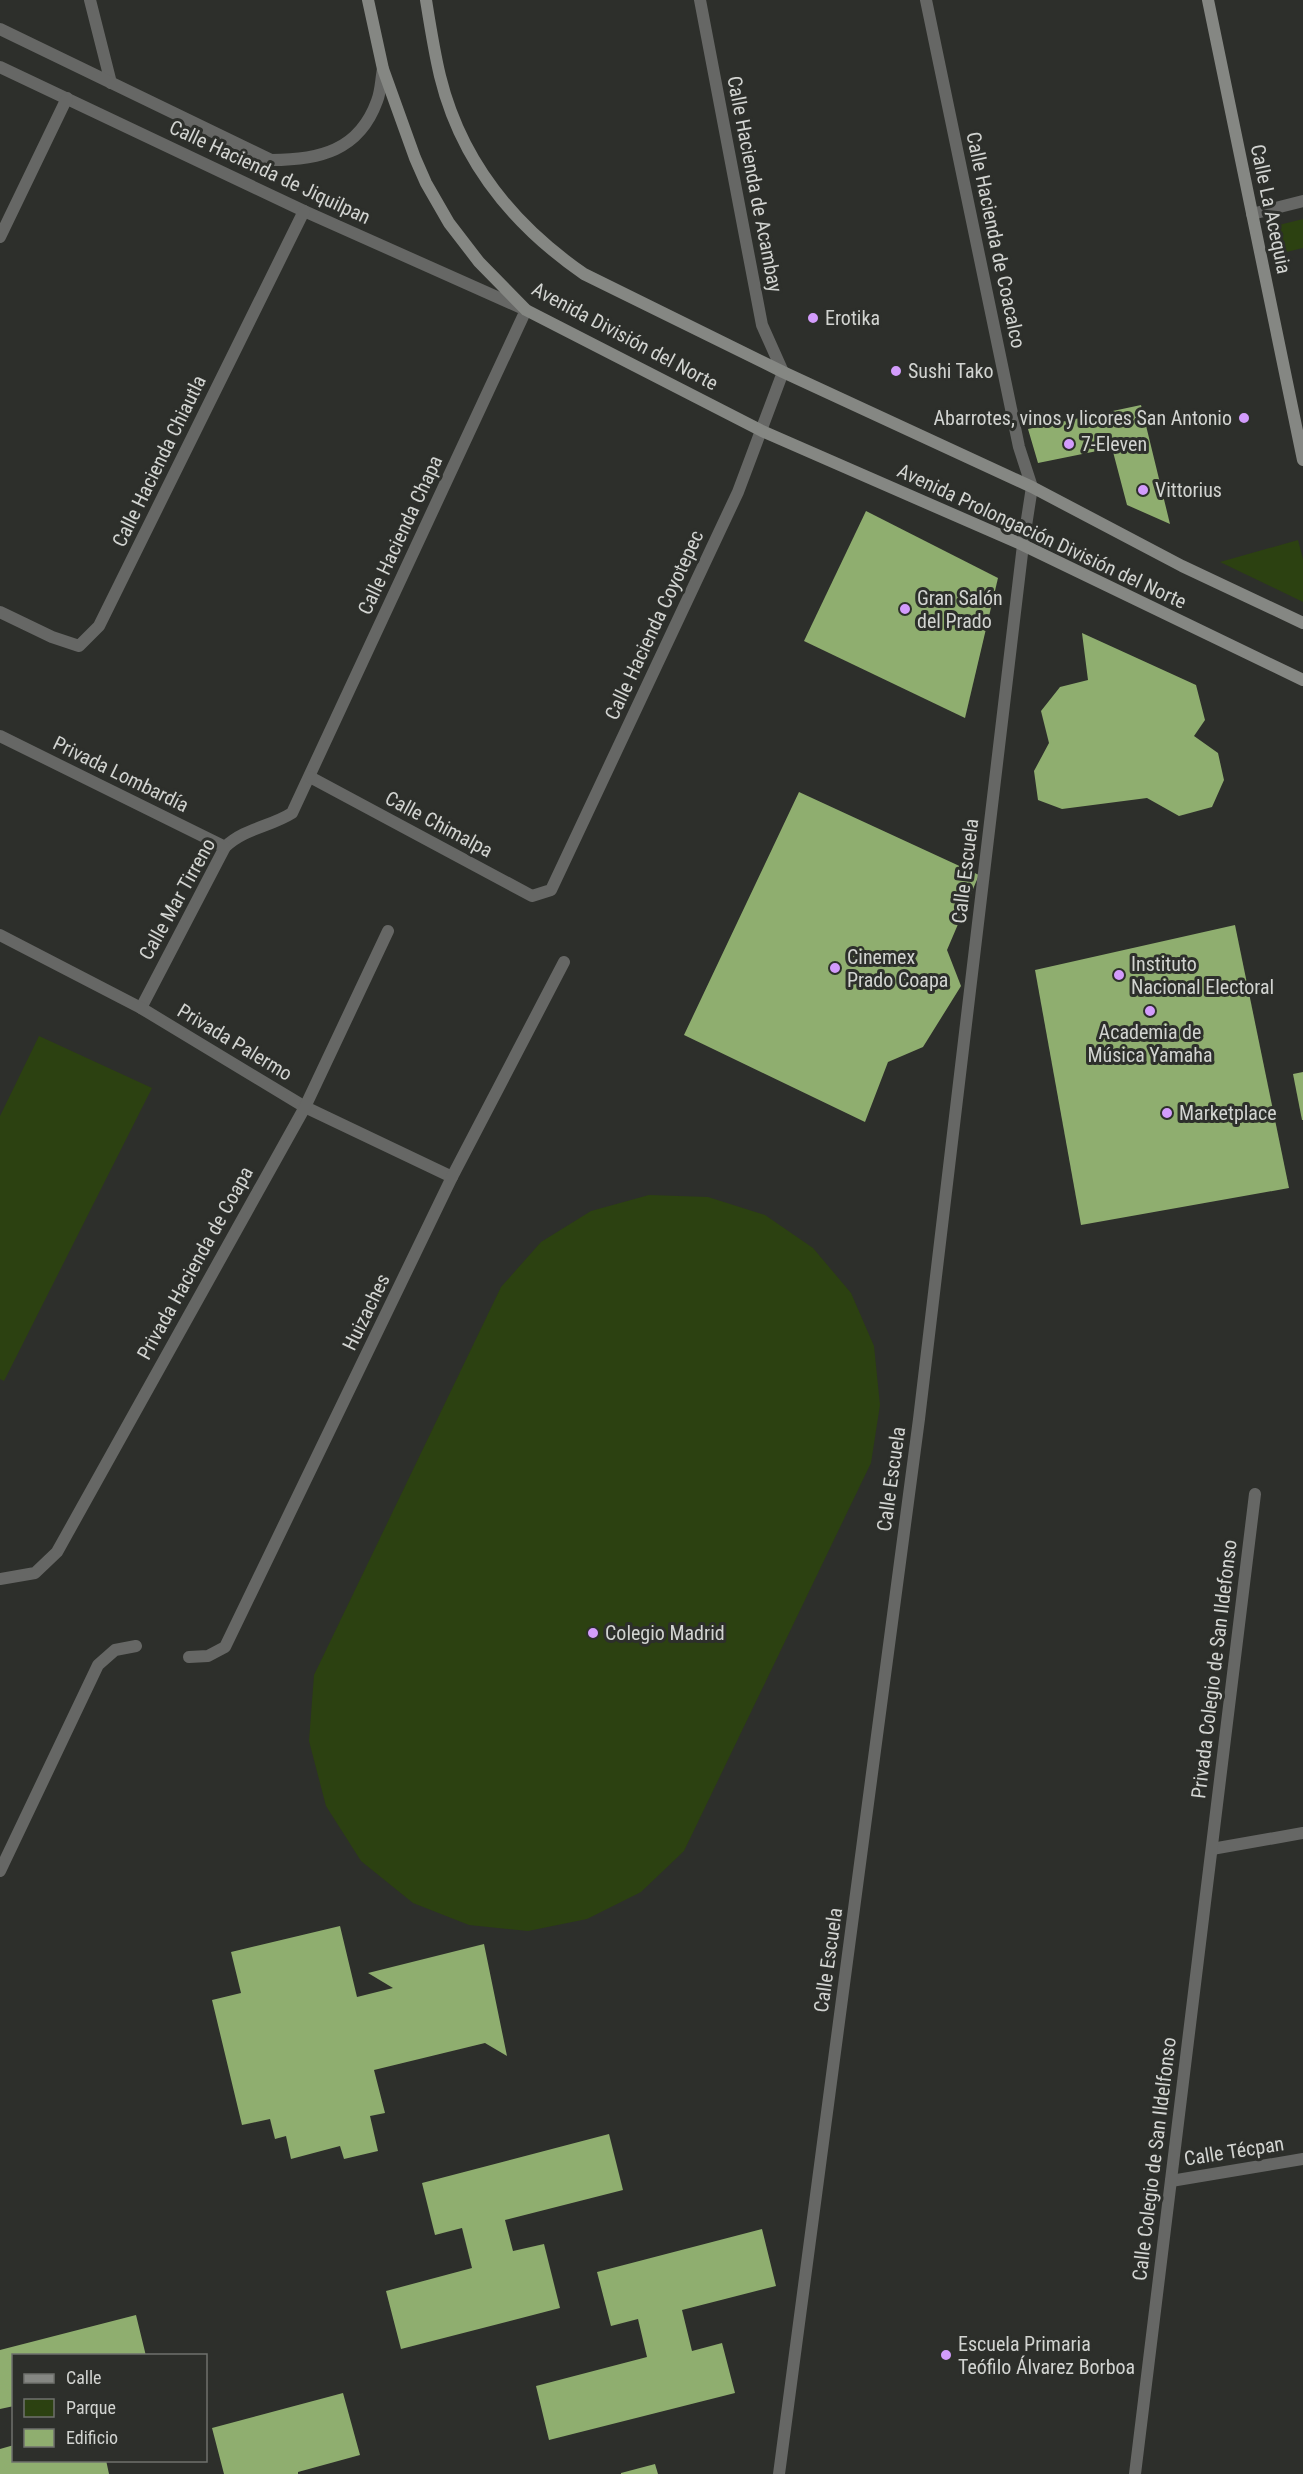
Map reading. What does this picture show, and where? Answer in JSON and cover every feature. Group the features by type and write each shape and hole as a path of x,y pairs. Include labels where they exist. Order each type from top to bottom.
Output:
{"main road":[{"name":"Avenida División del Norte","path":"368,0 383,69 415,158 448,223 479,262 526,310 762,431"},
{"name":"Avenida División del Norte","path":"426,0 440,76 450,109 479,169 515,217 537,239 584,274 783,372"},
{"name":"Calle La Acequia","path":"1208,0 1303,460"},
{"name":"Avenida Prolongación División del Norte","path":"783,372 1032,487 1182,566 1303,623"},
{"name":"Avenida Prolongación División del Norte","path":"762,431 1023,545 1303,680"}],"street":[{"path":"90,0 111,83"},
{"name":"Calle Hacienda de Acambay","path":"700,0 762,325 783,372"},
{"name":"Calle Hacienda de Coacalco","path":"926,0 1019,447 1032,487"},
{"name":"Calle Hacienda de Jiquilpan","path":"0,29 271,160 298,160 326,155 349,141 368,121 378,99 383,69"},
{"name":"Calle Hacienda de Jiquilpan","path":"0,67 304,211 526,310"},
{"path":"0,237 67,99"},
{"path":"1252,214 1303,201"},
{"name":"Calle Hacienda Chiautla","path":"0,612 52,638 80,646 99,626 304,211"},
{"name":"Calle Hacienda Chapa","path":"310,777 526,310"},
{"name":"Calle Hacienda Coyotepec","path":"551,890 733,502 783,372"},
{"name":"Calle Escuela","path":"779,2474 919,1419 1023,545 1032,487"},
{"name":"Privada Lombardía","path":"0,736 225,847"},
{"name":"Calle Mar Tirreno","path":"141,1008 225,847 236,837 280,821 292,813 310,777"},
{"name":"Calle Chimalpa","path":"310,777 532,896 551,890"},
{"name":"Privada Hacienda de Coapa","path":"0,1579 35,1573 57,1552 305,1107 388,931"},
{"name":"Privada Palermo","path":"0,935 141,1008 305,1107 452,1178"},
{"name":"Huizaches","path":"189,1657 208,1656 225,1647 452,1178 564,962"},
{"name":"Privada Colegio de San Ildefonso","path":"1212,1849 1255,1494"},
{"path":"0,1871 99,1665 115,1650 136,1646"},
{"path":"1212,1849 1303,1833"},
{"name":"Calle Colegio de San Ildelfonso","path":"1135,2474 1212,1849"},
{"name":"Calle Técpan","path":"1171,2181 1303,2159"}],"green space":[{"path":"1303,219 1303,248 1278,254 1271,227"},
{"path":"1298,540 1303,559 1303,602 1220,562"},
{"path":"39,1036 152,1088 4,1381 0,1379 0,1116"},
{"path":"649,1195 708,1197 765,1215 813,1248 851,1293 874,1346 880,1405 871,1463 684,1851 641,1892 587,1919 528,1931 469,1925 413,1903 361,1861 326,1806 309,1741 314,1675 501,1287 541,1242 591,1211"}],"building":[{"path":"1141,405 1170,524 1127,505 1112,448 1038,463 1028,429"},
{"name":"Gran Salón del Prado","path":"866,511 998,578 965,718 804,641"},
{"path":"1082,633 1196,685 1205,720 1194,736 1218,753 1224,780 1212,807 1179,816 1147,798 1062,809 1038,800 1034,771 1049,743 1041,711 1060,687 1088,680"},
{"name":"Cinemex Prado Coapa","path":"799,792 979,875 947,950 961,986 923,1047 888,1062 865,1122 684,1035"},
{"name":"Marketplace","path":"1235,925 1289,1188 1081,1225 1035,970"},
{"path":"1303,1072 1303,1120 1302,1120 1293,1074"},
{"path":"340,1926 357,1997 393,1988 368,1973 484,1944 507,2056 485,2043 374,2070 385,2113 370,2116 378,2151 344,2159 340,2146 291,2159 286,2136 275,2139 270,2119 242,2125 212,2000 241,1993 231,1952"},
{"path":"609,2134 623,2190 505,2220 513,2251 544,2244 560,2308 401,2349 386,2291 472,2268 462,2228 435,2235 422,2183"},
{"path":"762,2229 776,2286 682,2310 692,2351 722,2343 735,2393 549,2440 536,2386 647,2357 638,2319 611,2326 597,2272"},
{"path":"136,2315 146,2354 12,2354 12,2406 0,2409 0,2350"},
{"path":"343,2393 360,2455 298,2472 298,2474 224,2474 212,2428"},
{"path":"12,2446 12,2462 106,2462 109,2474 0,2474 0,2449"},
{"path":"655,2464 658,2474 621,2474 621,2473"}],"place":[{"name":"Erotika","path":"813,318"},
{"name":"Sushi Tako","path":"896,371"},
{"name":"Abarrotes, vinos y licores San Antonio","path":"1244,418"},
{"name":"7-Eleven","path":"1069,444"},
{"name":"Vittorius","path":"1143,490"},
{"name":"Gran Salón del Prado","path":"905,609"},
{"name":"Cinemex Prado Coapa","path":"835,968"},
{"name":"Instituto Nacional Electoral","path":"1119,975"},
{"name":"Academia de Música Yamaha","path":"1150,1011"},
{"name":"Marketplace","path":"1167,1113"},
{"name":"Colegio Madrid","path":"593,1633"},
{"name":"Escuela Primaria Teófilo Álvarez Borboa","path":"946,2355"}]}
